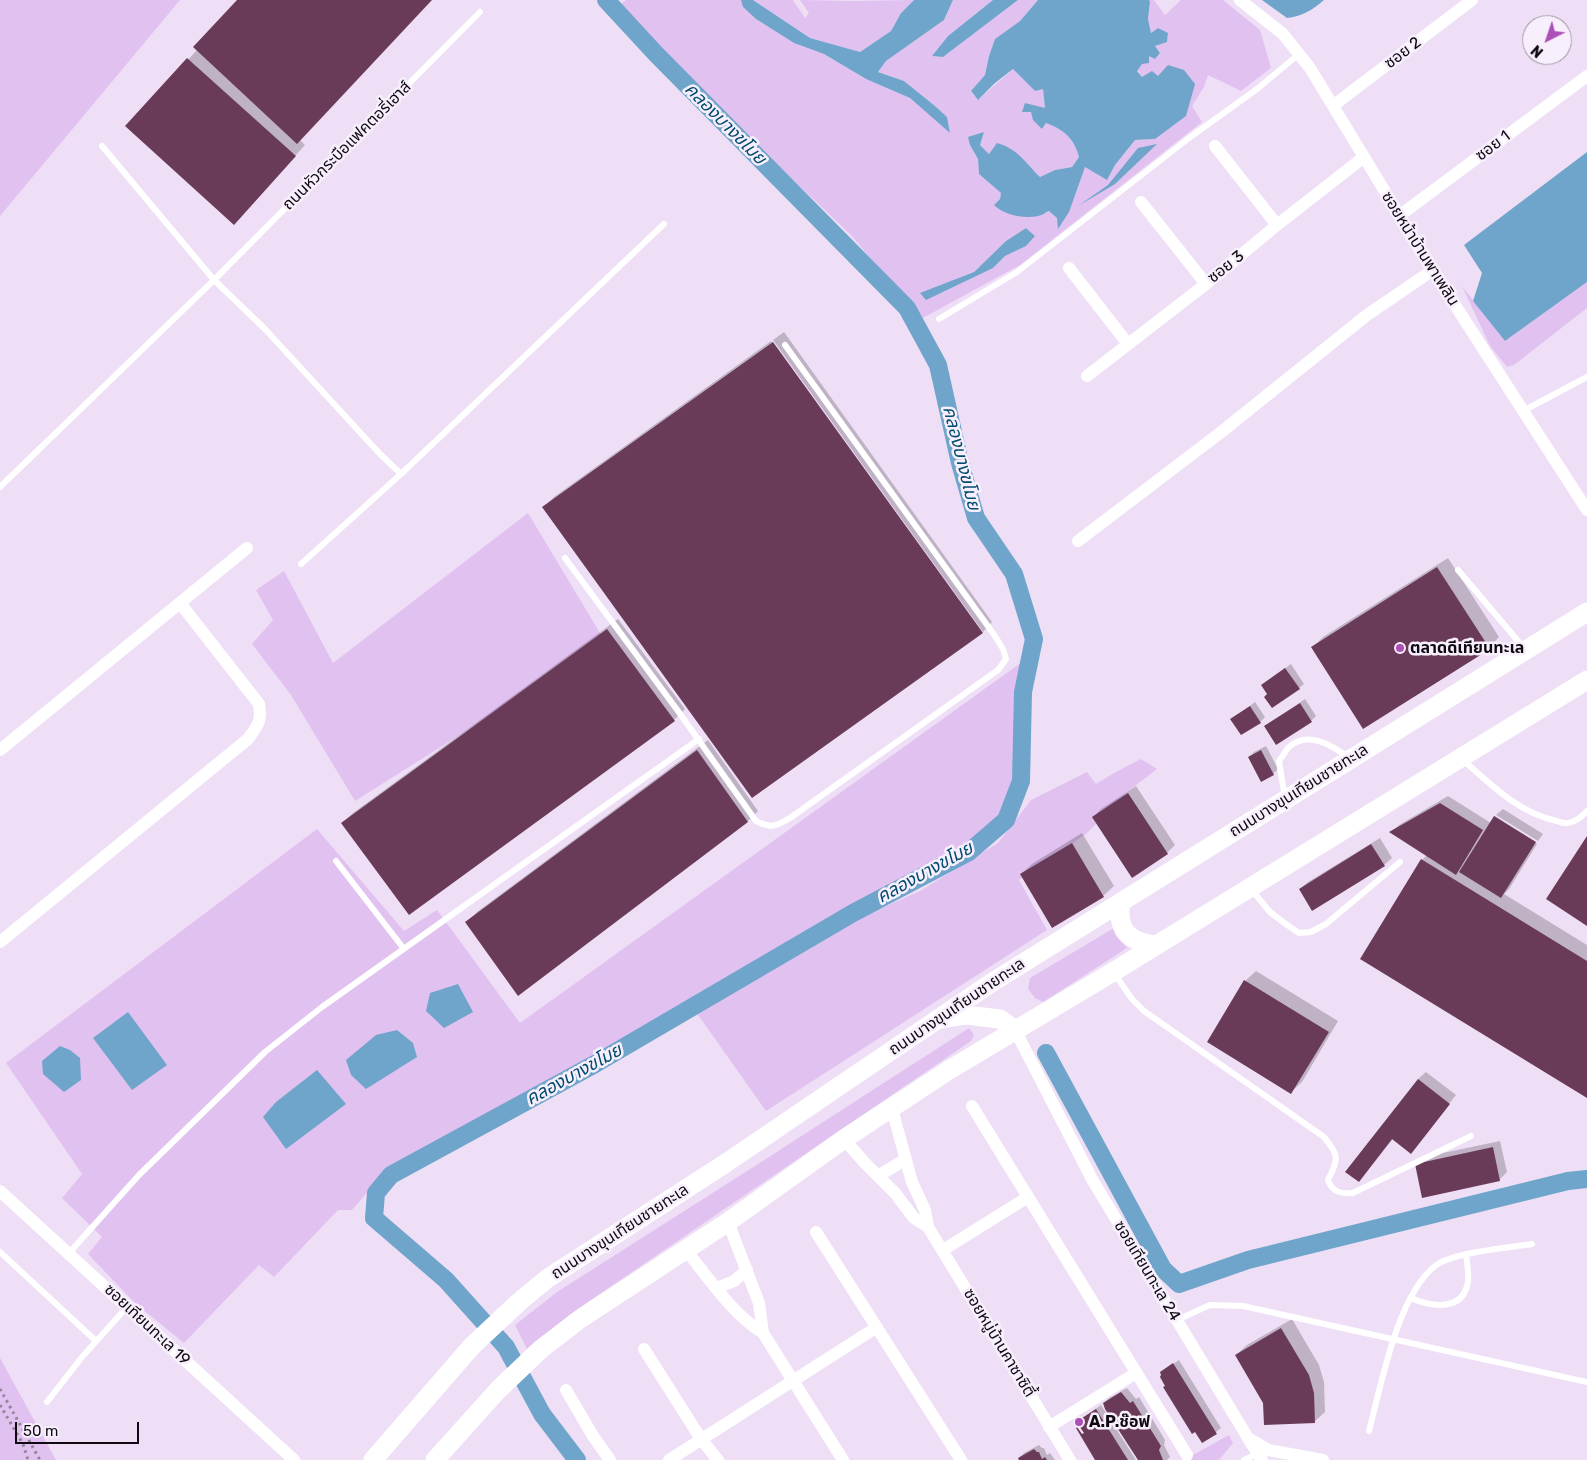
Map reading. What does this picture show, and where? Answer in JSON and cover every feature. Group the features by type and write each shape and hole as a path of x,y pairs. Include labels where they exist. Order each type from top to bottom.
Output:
{"main road":[{"name":"ถนนบางขุนเทียนชายทะเล","path":"373,1460 472,1346 548,1278 726,1163 991,983 1587,612"},
{"path":"434,1460 498,1390 541,1349 580,1319 728,1222 844,1139 949,1070 1156,946 1587,680"},
{"path":"1121,902 1119,913 1124,931 1128,936 1137,941 1156,946"},
{"path":"935,1020 966,1015 1000,1019 1015,1030"}],"street":[{"name":"ซอยหน้าบ้านพาเพลิน","path":"1240,0 1283,34 1310,68 1399,216 1587,510"},
{"name":"ซอย 2","path":"1334,105 1472,0"},
{"name":"ซอย 1","path":"1399,216 1587,76"},
{"path":"1216,146 1277,225"},
{"name":"ซอย 3","path":"1087,376 1206,284 1277,225 1364,157"},
{"path":"1141,202 1206,284"},
{"path":"1069,268 1128,344"},
{"path":"1078,541 1220,433 1368,315 1433,270"},
{"path":"0,750 247,548"},
{"path":"0,942 248,739 257,725 261,716 259,704 180,604"},
{"name":"ซอยเทียนทะเล 24","path":"1015,1030 1093,1181 1248,1438 1268,1450 1323,1460"},
{"path":"972,1106 1187,1455"},
{"name":"ซอยหมู่บ้านคาซาซิตี้","path":"892,1109 912,1182 925,1210 928,1227 1070,1460"},
{"name":"ซอยหมู่บ้านคาซาซิตี้","path":"844,1139 895,1193 914,1218 928,1227"},
{"path":"878,1176 906,1159"},
{"name":"ซอยเทียนทะเล 19","path":"0,1191 294,1460"},
{"path":"943,1250 1028,1197"},
{"path":"728,1222 759,1303 763,1333 843,1460"},
{"path":"816,1232 961,1460"},
{"path":"685,1249 739,1315 763,1333"},
{"path":"718,1288 734,1281 746,1270"},
{"path":"669,1460 877,1327"},
{"path":"644,1349 701,1439 718,1460"},
{"path":"1049,1426 1136,1372"},
{"path":"566,1390 592,1436 610,1460"},
{"path":"1248,1438 1260,1457"}],"lane":[{"name":"ถนนหัวกระบือแฟคตอรี่เฮาส์","path":"0,487 214,280 480,12"},
{"path":"939,319 1018,272 1189,138 1257,89 1299,54"},
{"path":"102,146 214,280 264,328 380,454 401,474"},
{"path":"301,564 401,474 664,224"},
{"path":"566,558 699,739 756,821 764,825 774,826 790,818 998,670 1006,659 1003,649 995,636 785,345"},
{"path":"1523,411 1587,377"},
{"path":"1458,570 1525,649"},
{"path":"69,1253 139,1175 265,1052 322,1007 699,739"},
{"path":"1285,800 1279,761 1288,748 1297,742 1304,739 1321,741 1337,748 1350,759"},
{"path":"1460,758 1493,787 1521,807 1546,819 1568,824 1580,818 1587,811"},
{"path":"336,861 404,949"},
{"path":"1250,888 1270,912 1283,922 1299,933 1312,932 1326,924 1400,862"},
{"path":"1113,972 1132,999 1144,1011 1324,1137 1337,1157 1336,1164 1328,1180 1330,1186 1336,1192 1343,1194 1353,1193 1471,1136"},
{"path":"1369,1431 1393,1339 1417,1286 1436,1265 1466,1254 1532,1244"},
{"path":"0,1252 96,1341"},
{"path":"1411,1298 1439,1306 1452,1303 1461,1297 1468,1284 1469,1276 1466,1254"},
{"path":"1177,1320 1210,1305 1243,1306 1587,1382"},
{"path":"47,1402 96,1341 127,1307"},
{"path":"1244,1460 1260,1457"}],"path":[{"path":"0,1389 40,1460"},
{"path":"0,1405 23,1444 28,1460"}],"shaded area":[{"path":"0,0 180,0 0,216"},
{"path":"626,0 741,0 743,7 756,19 794,43 824,54 866,79 910,98 950,132 947,117 935,106 904,81 878,72 886,61 944,20 953,0 993,0 948,36 932,56 943,57 1018,0 1038,0 1020,21 995,39 985,75 971,92 978,100 1013,69 1035,91 1043,88 1045,108 1031,112 1042,129 1046,123 1063,132 1071,140 1079,157 1072,167 1055,170 1040,177 1023,159 989,154 980,145 984,132 970,145 978,159 979,174 1001,193 1000,199 995,205 1038,216 1049,211 1058,218 1058,228 1085,166 1107,179 1115,165 1135,140 1155,139 1158,77 1142,77 1137,70 1148,55 1155,59 1160,53 1155,46 1167,42 1168,34 1158,28 1151,33 1148,19 1149,0 1154,0 1165,15 1181,0 1223,0 1260,30 1271,68 1241,91 1208,75 1204,87 1192,106 1202,122 1020,265 921,319 851,235 712,103 618,6","holes":["1026,228 1035,236 1026,246 1005,256 993,268 921,293 974,272 1006,241"]},
{"path":"753,0 793,0 805,18 809,13 800,0 914,0 901,13 891,31 860,52 810,38"},
{"path":"1587,282 1587,308 1514,365 1507,367 1490,346 1462,286 1505,341"},
{"path":"528,513 606,643 355,801 291,695 252,644 273,620 256,590 284,571 333,663"},
{"path":"1022,662 1017,693 1014,779 1002,816 970,844 774,949 617,1044 403,1163 376,1182 352,1210 338,1210 274,1277 259,1265 184,1343 135,1303 88,1254 102,1237 62,1198 82,1174 6,1063 317,829 404,931 437,910 520,1023"},
{"path":"1141,759 1157,769 1127,792 1086,834 1019,880 1047,930 766,1111 696,1012 859,918 920,891 998,843 1031,800 1087,772 1096,784"},
{"path":"1114,928 1116,936 1127,948 1043,1002 1035,998 1028,989 1030,978"},
{"path":"969,1028 974,1035 971,1041 588,1302 527,1349 515,1325 557,1292"},
{"path":"0,1358 56,1460 0,1460"},
{"path":"1229,1435 1233,1443 1219,1460 1184,1460"}],"water":[{"path":"741,0 753,0 810,38 860,52 891,31 901,13 914,0 953,0 944,20 886,61 878,72 904,81 935,106 947,117 950,133 910,98 866,79 824,54 794,43 756,19 743,7"},
{"path":"993,0 1018,0 943,57 932,56 948,36"},
{"path":"1038,0 1149,0 1148,19 1151,33 1158,28 1168,33 1167,42 1155,46 1160,53 1155,59 1149,56 1149,63 1142,64 1137,71 1142,77 1152,71 1158,76 1168,65 1184,70 1195,84 1186,116 1155,139 1135,140 1115,165 1107,180 1085,167 1069,212 1058,229 1057,218 1049,211 1039,216 1021,216 1009,214 994,205 1000,199 1001,193 979,174 978,159 968,137 984,132 980,145 989,154 997,143 1004,146 1021,157 1040,177 1055,170 1072,167 1079,157 1071,140 1063,132 1046,123 1042,129 1033,120 1031,112 1022,112 1025,103 1045,108 1043,89 1035,91 1013,69 978,100 971,91 985,75 995,39 1020,21"},
{"path":"1262,0 1324,0 1307,12 1287,18"},
{"path":"1157,144 1115,184 1078,206 1108,185 1138,148"},
{"path":"1587,152 1587,282 1505,341 1473,301 1482,273 1464,245"},
{"path":"1026,228 1035,236 1026,246 1005,256 993,268 926,300 920,293 974,272 1006,241"},
{"path":"458,984 473,1012 444,1028 426,1011 430,993"},
{"path":"128,1012 167,1065 132,1090 93,1038"},
{"path":"397,1030 413,1043 417,1057 366,1089 351,1075 346,1060 376,1035"},
{"path":"60,1046 70,1050 80,1058 81,1080 64,1092 43,1074 42,1061"},
{"path":"317,1070 346,1104 286,1149 263,1117 276,1102"}],"building":[{"path":"237,0 432,0 297,144 193,47"},
{"path":"187,58 296,156 234,225 125,126"},
{"path":"773,342 983,633 752,798 542,507"},
{"name":"ตลาดดีเทียนทะเล","path":"1437,567 1490,649 1363,729 1311,647"},
{"path":"607,629 675,721 409,915 341,823"},
{"path":"1285,668 1300,689 1272,708 1264,697 1267,694 1261,685"},
{"path":"1300,703 1312,722 1276,745 1264,726"},
{"path":"1250,706 1261,723 1241,735 1230,719"},
{"path":"697,750 748,822 518,996 465,922"},
{"path":"1261,750 1274,775 1261,782 1248,757"},
{"path":"1128,793 1168,854 1132,878 1092,817"},
{"path":"1440,803 1483,830 1456,875 1389,832"},
{"path":"1494,816 1536,842 1501,898 1459,872"},
{"path":"1587,836 1587,926 1546,899"},
{"path":"1072,843 1104,897 1052,928 1020,874"},
{"path":"1371,844 1385,866 1312,911 1299,889"},
{"path":"1421,859 1587,961 1587,1098 1360,959"},
{"path":"1244,980 1329,1032 1291,1094 1207,1042"},
{"path":"1418,1079 1450,1104 1411,1154 1392,1139 1359,1182 1345,1172"},
{"path":"1493,1147 1500,1181 1422,1198 1415,1164"},
{"path":"1281,1328 1309,1375 1314,1393 1315,1423 1264,1425 1263,1403 1235,1355"},
{"path":"1173,1363 1217,1434 1202,1443 1195,1432 1192,1434 1163,1387 1165,1386 1160,1377 1160,1372"},
{"path":"1121,1392 1130,1403 1133,1401 1161,1446 1159,1450 1163,1460 1138,1460 1105,1409 1103,1403"},
{"path":"1096,1409 1128,1460 1095,1460 1076,1428 1082,1434 1084,1433 1080,1427 1079,1420"},
{"path":"1034,1449 1039,1452 1042,1459 1045,1457 1047,1460 1019,1460 1018,1458"}],"waterway":[{"name":"คลองบางขโมย","path":"577,1460 542,1414 506,1347 446,1280 374,1218 376,1193 391,1175 595,1064 853,913 969,852 1006,820 1021,781 1023,692 1034,639 1014,574 976,518 960,463 938,365 907,308 656,54 606,0"},
{"path":"1046,1053 1163,1269 1179,1284 1248,1260 1568,1181 1587,1179"}],"place":[{"name":"ตลาดดีเทียนทะเล","path":"1400,648"},
{"name":"A.P.ช๊อฟ","path":"1079,1422"}]}
